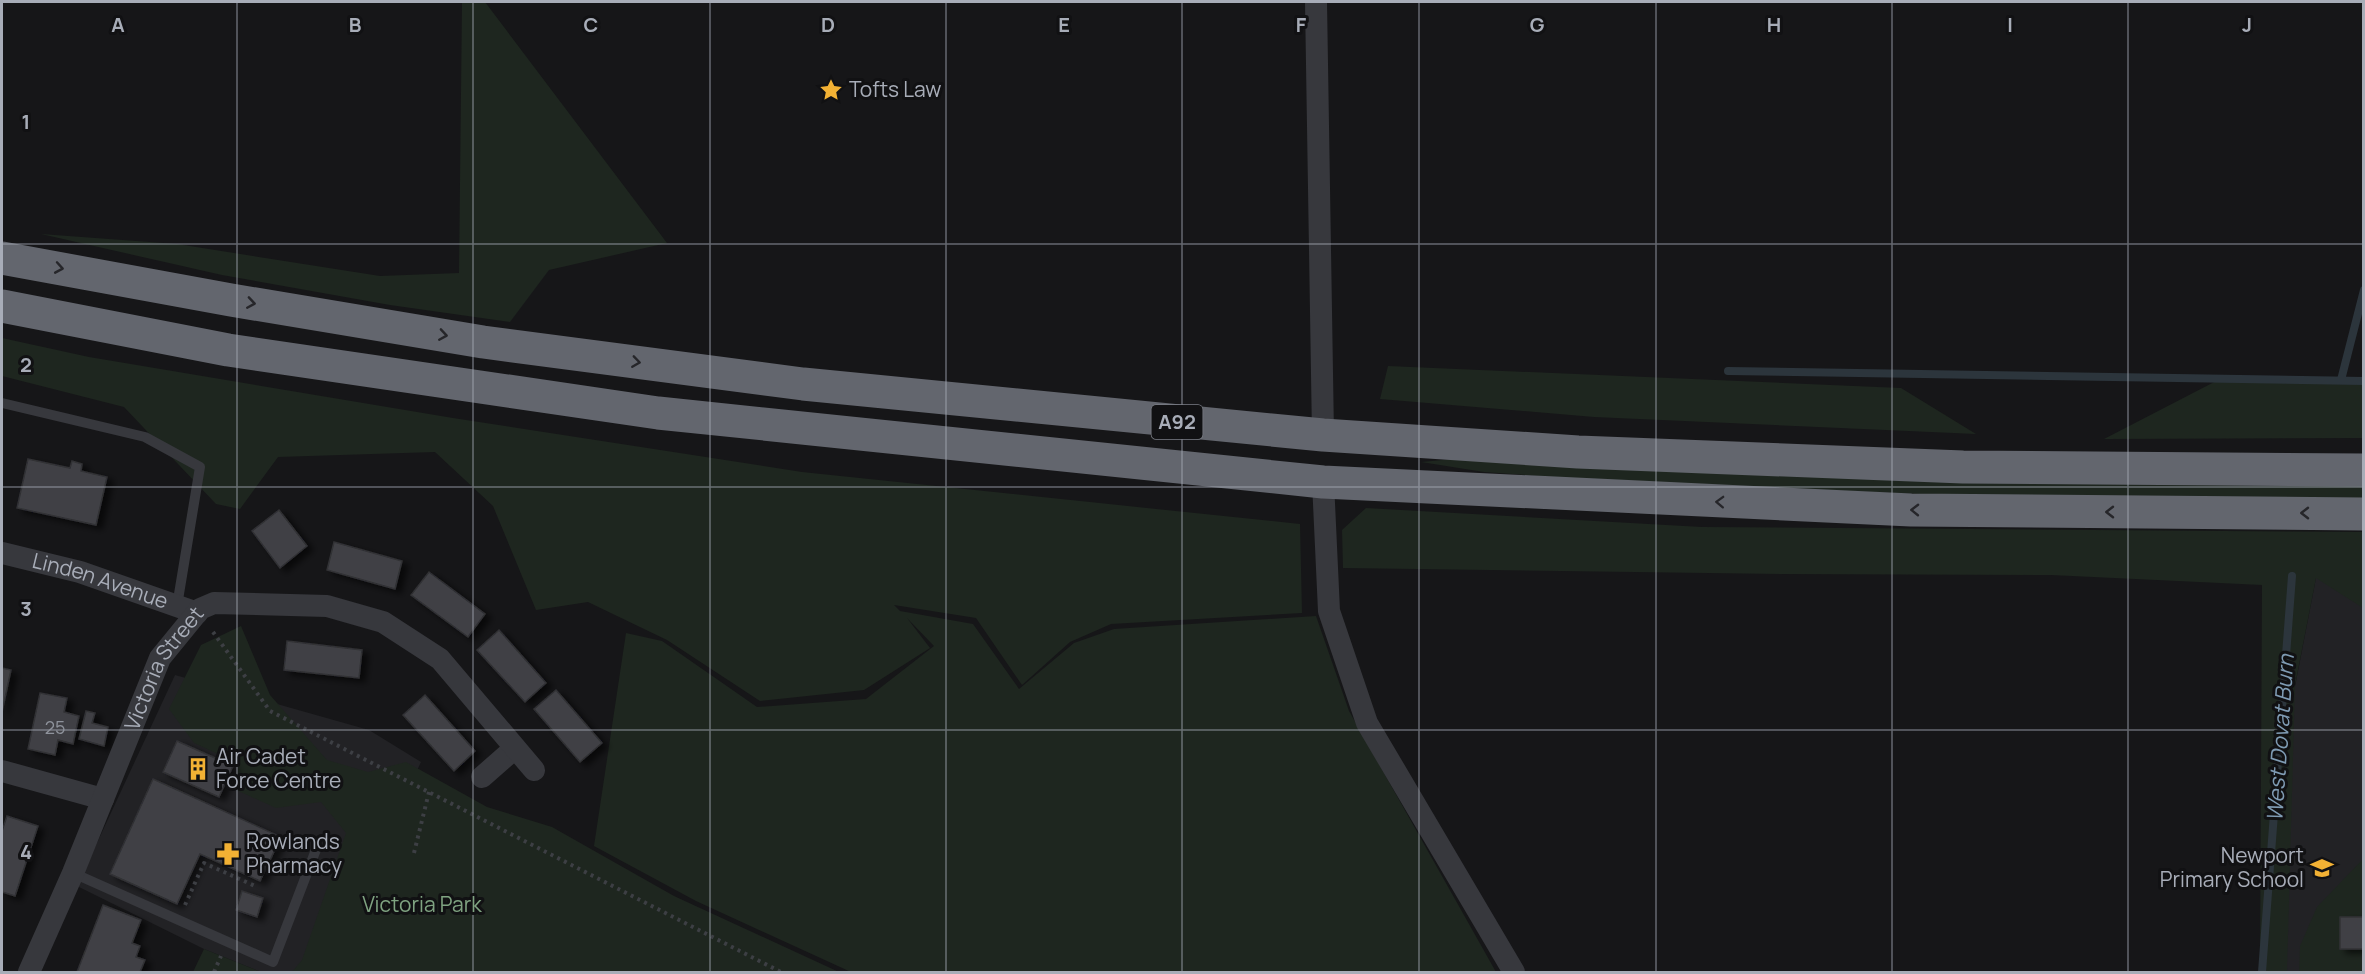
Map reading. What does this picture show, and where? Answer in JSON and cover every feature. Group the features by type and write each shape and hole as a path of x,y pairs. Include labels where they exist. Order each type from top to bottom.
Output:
{"highway":[{"name":"A92","path":"2,258 231,300 494,343 803,384 1323,435 1589,452 1962,467 2364,470"},
{"name":"A92","path":"2,306 228,350 658,413 1323,482 1911,510 2364,514"}],"street":[{"path":"1316,2 1323,435"},
{"path":"1323,482 1329,610 1367,723 1514,972"},
{"name":"Linden Avenue","path":"2,553 80,572 187,610"},
{"name":"Victoria Street","path":"29,972 73,873 160,658 187,610 200,609 214,603 327,606 383,622 440,659 534,770"},
{"path":"482,777 514,748"},
{"path":"2,771 103,799"}],"lane":[{"path":"2,403 145,437 200,467 187,610"},
{"path":"73,873 273,962 316,847"}],"path":[{"path":"213,632 270,711 781,972"},
{"path":"414,853 429,792"},
{"path":"182,911 204,863 255,886"}],"shaded area":[{"name":"Newport Primary School","path":"2363,569 2363,972 2280,972 2280,764 2316,578"},
{"path":"175,675 369,730 421,762 322,972 261,972 204,949 77,886"}],"green space":[{"path":"462,2 485,2 667,243 549,270 510,322 390,305 222,275 41,234 177,244 380,276 459,273"},
{"path":"2,338 89,357 453,418 802,472 1300,524 1302,613 1111,624 1070,642 1022,685 976,618 894,605 900,611 973,624 1019,689 1074,643 1114,629 1316,616 1349,711 1496,972 851,972 696,901 594,846 626,633 662,641 757,707 866,699 934,646 907,618 930,648 864,690 760,701 667,640 588,602 536,610 493,506 435,452 278,457 240,509 216,504 124,407 2,376"},
{"path":"1388,366 1901,388 1976,434 1594,417 1380,399"},
{"path":"2363,377 2363,438 2104,439 2222,378"},
{"path":"1464,458 2363,482 2364,499 2017,498 1605,481 1484,472 1421,462"},
{"path":"1366,508 1702,527 2363,532 2363,608 2316,578 2295,685 2287,972 2260,972 2262,585 2051,575 1343,568 1342,530"},
{"name":"Victoria Park","path":"241,626 270,695 327,760 368,772 406,762 487,807 552,827 674,896 839,972 292,972 302,960 346,833 321,802 276,808 234,789 239,764 194,743 169,709 201,645"},
{"path":"2363,859 2363,972 2299,972 2300,946 2317,907"},
{"path":"204,949 261,972 193,972"}],"building":[{"path":"28,459 70,468 72,461 82,464 81,471 107,477 96,525 17,508"},
{"path":"279,510 307,546 280,568 252,531"},
{"path":"334,542 402,561 395,589 327,570"},
{"path":"429,572 485,614 468,637 411,595"},
{"path":"499,630 546,683 525,702 477,650"},
{"path":"287,641 362,650 359,678 284,670"},
{"path":"2,668 11,670 2,712"},
{"path":"556,690 602,743 580,762 534,709"},
{"path":"40,693 67,698 64,712 79,716 73,744 58,740 55,755 28,749"},
{"path":"425,695 475,751 454,771 403,715"},
{"path":"86,711 95,713 92,723 108,727 104,746 79,739"},
{"name":"Air Cadet Force Centre","path":"177,741 233,766 219,797 163,772"},
{"path":"153,779 281,837 260,881 200,854 177,904 110,874"},
{"path":"7,816 38,826 15,896 2,892 2,831"},
{"path":"242,891 263,898 257,917 236,910"},
{"path":"103,905 141,920 132,943 140,946 136,957 145,960 140,972 77,972"},
{"path":"2340,917 2364,917 2364,949 2340,949"}],"waterway":[{"name":"West Dovat Burn","path":"2341,380 2364,290"},
{"path":"1728,371 2364,381"},
{"name":"West Dovat Burn","path":"2262,972 2292,576"}],"place":[{"name":"Tofts Law","path":"831,90"},
{"name":"Air Cadet Force Centre","path":"198,769"},
{"name":"Rowlands Pharmacy","path":"228,854"},
{"name":"Newport Primary School","path":"2322,868"}]}
